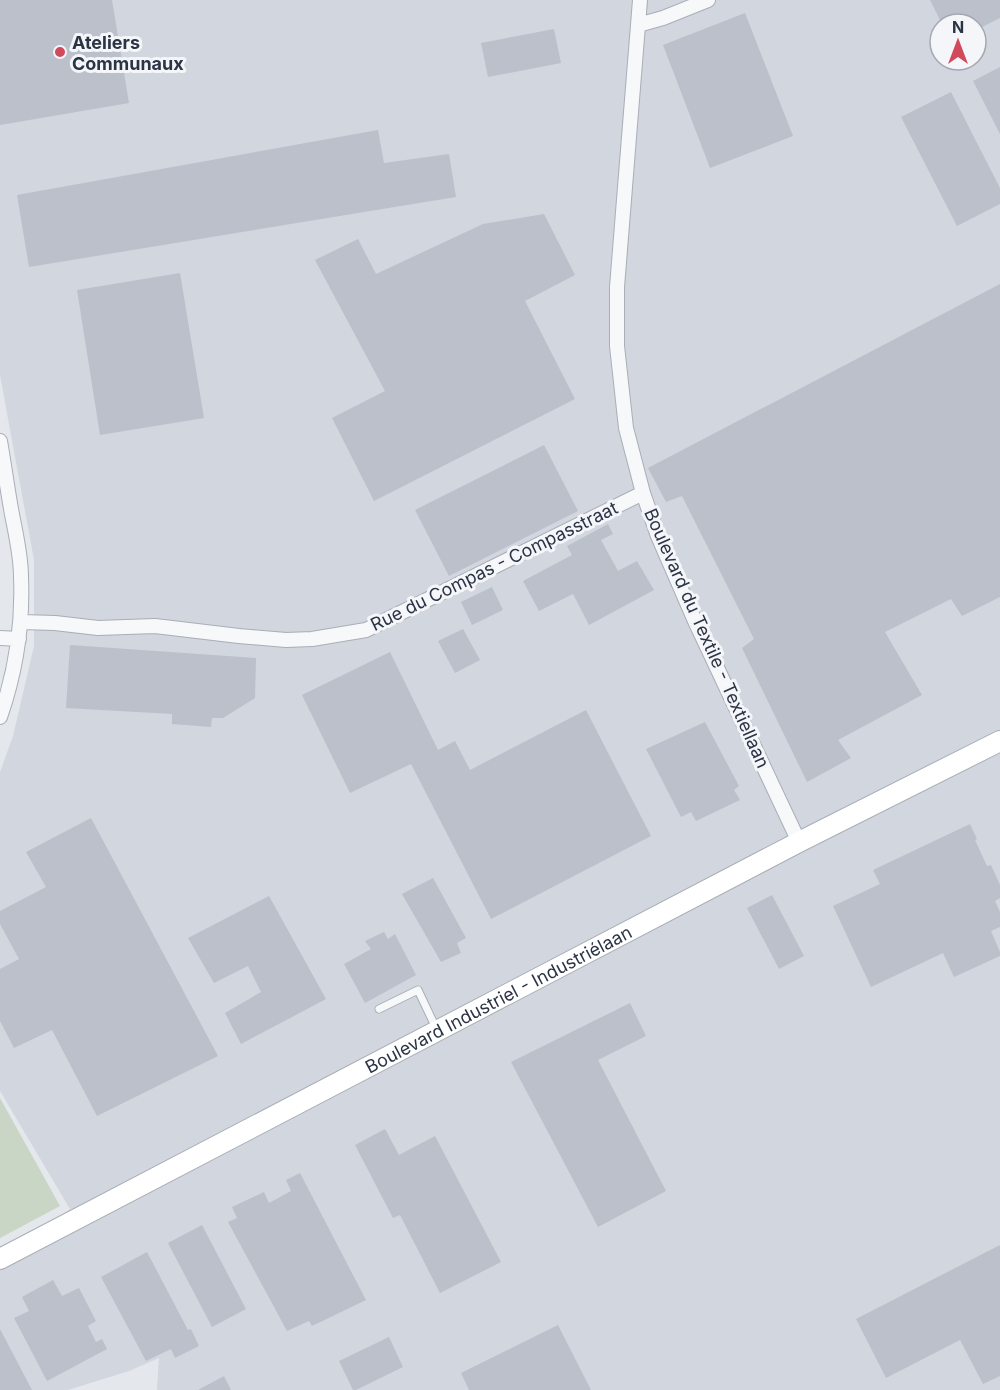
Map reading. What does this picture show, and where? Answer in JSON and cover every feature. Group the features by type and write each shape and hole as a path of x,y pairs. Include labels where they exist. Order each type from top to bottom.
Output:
{"main road":[{"name":"Boulevard Industriel - Industriélaan","path":"0,1259 799,842 1000,741"}],"street":[{"name":"Boulevard du Textile - Textiellaan","path":"640,0 617,287 617,346 626,428 657,536 799,842"},
{"path":"638,25 663,18 708,0"},
{"path":"0,441 18,545 21,576 19,639 13,676 0,717"},
{"name":"Rue du Compas - Compasstraat","path":"21,622 98,628 155,626 286,640 312,639 366,630 643,493"},
{"path":"0,638 19,639"}],"lane":[{"path":"379,1009 418,990 437,1030"}],"shaded area":[{"path":"0,0 1000,0 1000,1390 157,1390 159,1358 129,1371 68,1390 0,1390 0,1261 70,1209 0,1091 0,772 13,736 34,646 34,560 0,375"}],"green space":[{"path":"0,1098 60,1206 0,1238"}],"building":[{"name":"Ateliers Communaux","path":"0,0 112,0 129,103 0,125"},
{"path":"930,0 1000,0 1000,18 988,24 988,12 936,12"},
{"path":"745,13 793,136 710,168 663,45"},
{"path":"554,29 561,63 488,77 481,43"},
{"path":"1000,67 1000,134 973,81"},
{"path":"951,92 1000,188 1000,204 957,226 901,117"},
{"path":"378,130 384,163 449,154 456,197 29,267 17,195"},
{"path":"544,214 575,275 525,301 575,399 374,501 332,418 385,391 315,260 358,239 376,274 483,224"},
{"path":"180,273 204,418 100,435 77,290"},
{"path":"1000,284 1000,597 962,616 951,599 885,632 922,695 838,740 851,758 807,782 742,648 754,639 682,496 666,502 648,468"},
{"path":"544,445 578,511 449,576 415,510"},
{"path":"608,524 613,534 601,540 618,571 637,561 654,590 589,625 573,594 539,611 523,581 572,555 567,546"},
{"path":"492,587 503,610 472,625 461,602"},
{"path":"463,629 480,660 455,673 438,641"},
{"path":"70,645 256,658 255,698 223,718 212,718 211,727 172,724 172,714 66,708"},
{"path":"390,652 438,750 455,741 470,770 586,710 651,836 491,919 411,764 350,793 302,695"},
{"path":"705,722 739,786 734,790 740,800 696,821 691,812 681,817 646,749"},
{"path":"91,818 218,1056 97,1116 52,1030 14,1048 0,1021 0,969 19,959 0,924 0,911 46,887 26,852"},
{"path":"970,824 987,866 991,865 1000,885 1000,898 995,901 1000,912 1000,927 991,931 1000,956 954,977 943,953 871,987 833,906 880,884 873,870"},
{"path":"433,878 466,938 457,943 461,953 441,962 402,894"},
{"path":"772,895 804,956 779,969 747,908"},
{"path":"269,896 326,999 241,1044 225,1013 261,992 248,966 214,983 188,938"},
{"path":"384,932 388,939 395,934 416,975 365,1003 344,964 371,949 365,941"},
{"path":"630,1003 646,1036 598,1060 666,1191 598,1227 511,1062"},
{"path":"385,1129 399,1155 435,1136 501,1262 440,1293 400,1215 393,1218 355,1145"},
{"path":"300,1173 366,1300 312,1326 309,1321 287,1331 228,1222 237,1218 232,1207 264,1192 269,1203 291,1191 286,1180"},
{"path":"202,1225 246,1309 212,1327 168,1243"},
{"path":"1000,1245 1000,1376 983,1384 960,1340 886,1378 856,1319"},
{"path":"147,1252 188,1330 191,1329 199,1346 175,1358 171,1349 146,1361 101,1277"},
{"path":"53,1280 62,1296 79,1288 96,1321 88,1326 96,1342 102,1339 107,1349 47,1381 14,1318 29,1311 22,1297"},
{"path":"558,1325 591,1390 469,1390 461,1373"},
{"path":"0,1329 32,1390 0,1390"},
{"path":"389,1337 403,1367 353,1390 339,1361"},
{"path":"224,1376 231,1390 198,1390"}],"place":[{"name":"Ateliers Communaux","path":"60,52"}]}
